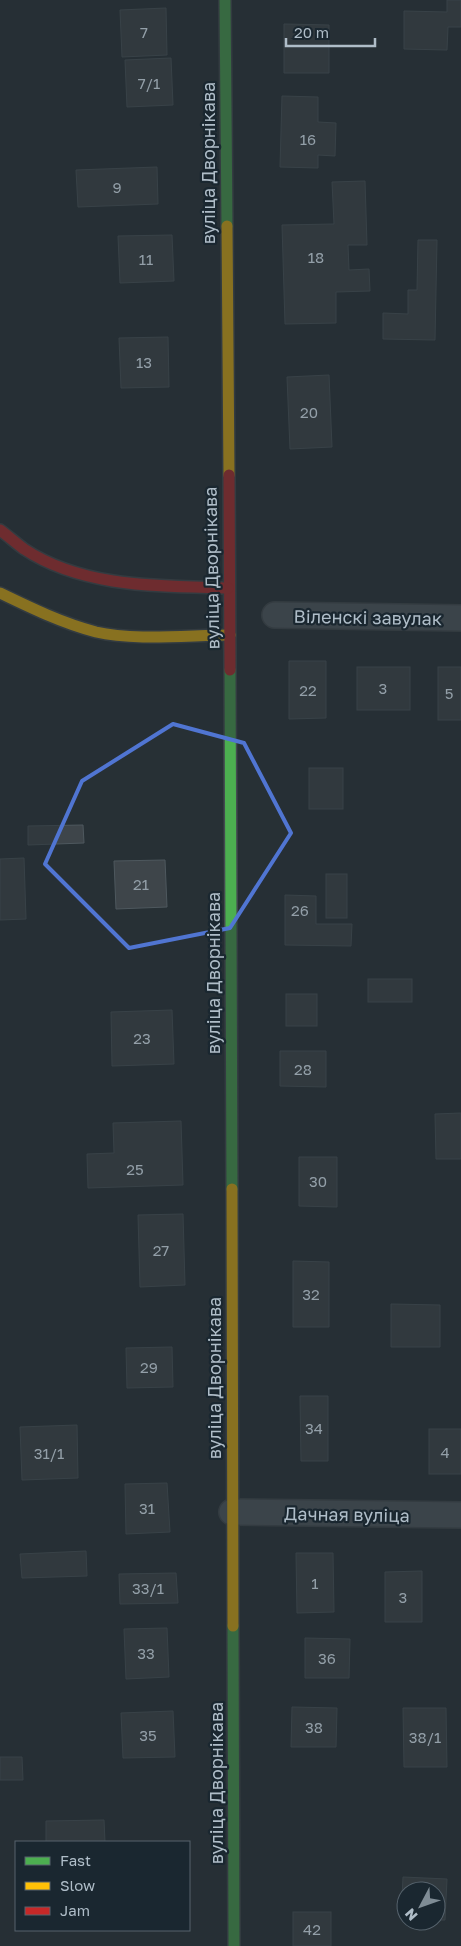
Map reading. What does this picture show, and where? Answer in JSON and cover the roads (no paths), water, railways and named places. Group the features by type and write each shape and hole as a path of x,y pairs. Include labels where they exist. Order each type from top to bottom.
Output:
{"main road":[{"name":"вуліца Дворнікава","path":"225,0 228,588 230,635 234,1946"},
{"path":"0,530 12,541 48,563 99,579 138,585 228,588"},
{"path":"0,593 44,615 97,632 139,636 230,635"}],"street":[{"name":"Віленскі завулак","path":"275,615 461,618"},
{"name":"Дачная вуліца","path":"232,1512 461,1515"}]}
